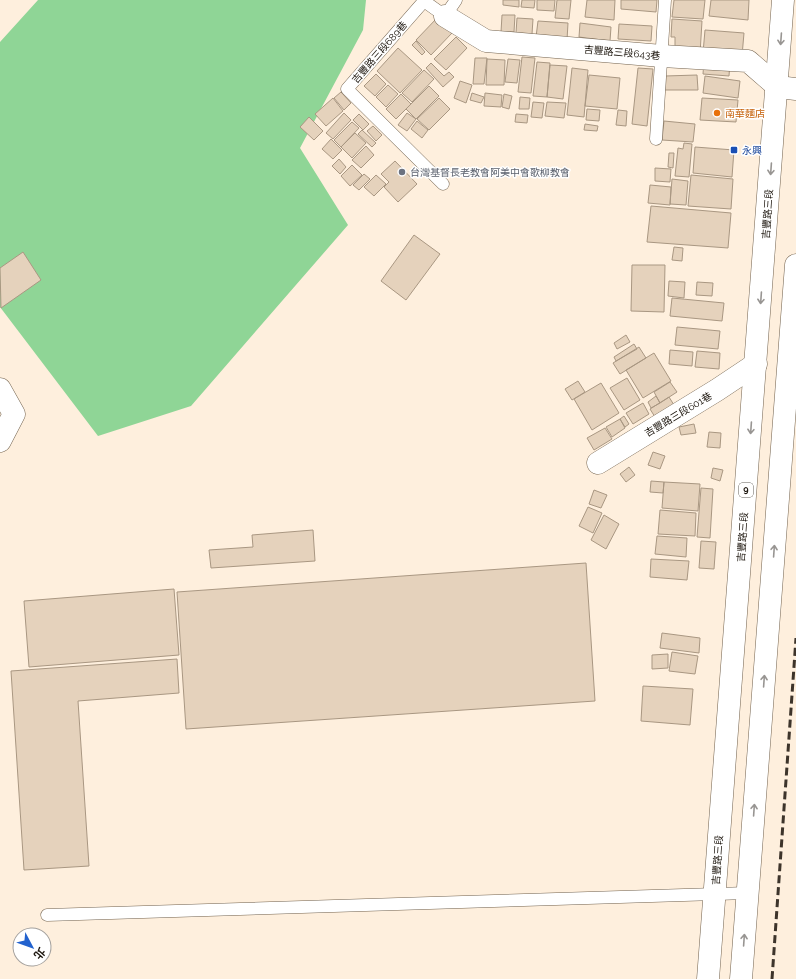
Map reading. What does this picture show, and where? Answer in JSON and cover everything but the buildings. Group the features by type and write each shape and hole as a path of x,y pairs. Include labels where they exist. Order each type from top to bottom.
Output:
{"main road":[{"name":"吉豐路三段","path":"708,979 756,364 787,88 783,0"},
{"name":"吉豐路三段643巷","path":"450,8 486,41 662,56 748,61 787,88"},
{"path":"741,979 796,265"},
{"name":"吉豐路三段601巷","path":"598,463 717,390 756,364"},
{"path":"0,389 14,414 0,441"}],"lane":[{"path":"656,139 665,0"},
{"name":"吉豐路三段689巷","path":"443,184 347,89 424,1 450,8"},
{"path":"47,915 714,895 748,892"}],"green space":[{"path":"38,0 366,0 363,30 300,148 348,225 191,406 98,436 0,307 0,42"}],"railway":[{"path":"772,979 796,638"}],"place":[{"name":"南華麵店","path":"717,113"},
{"name":"永興","path":"734,150"},
{"name":"台灣基督長老教會阿美中會歌柳教會","path":"402,172"}]}
